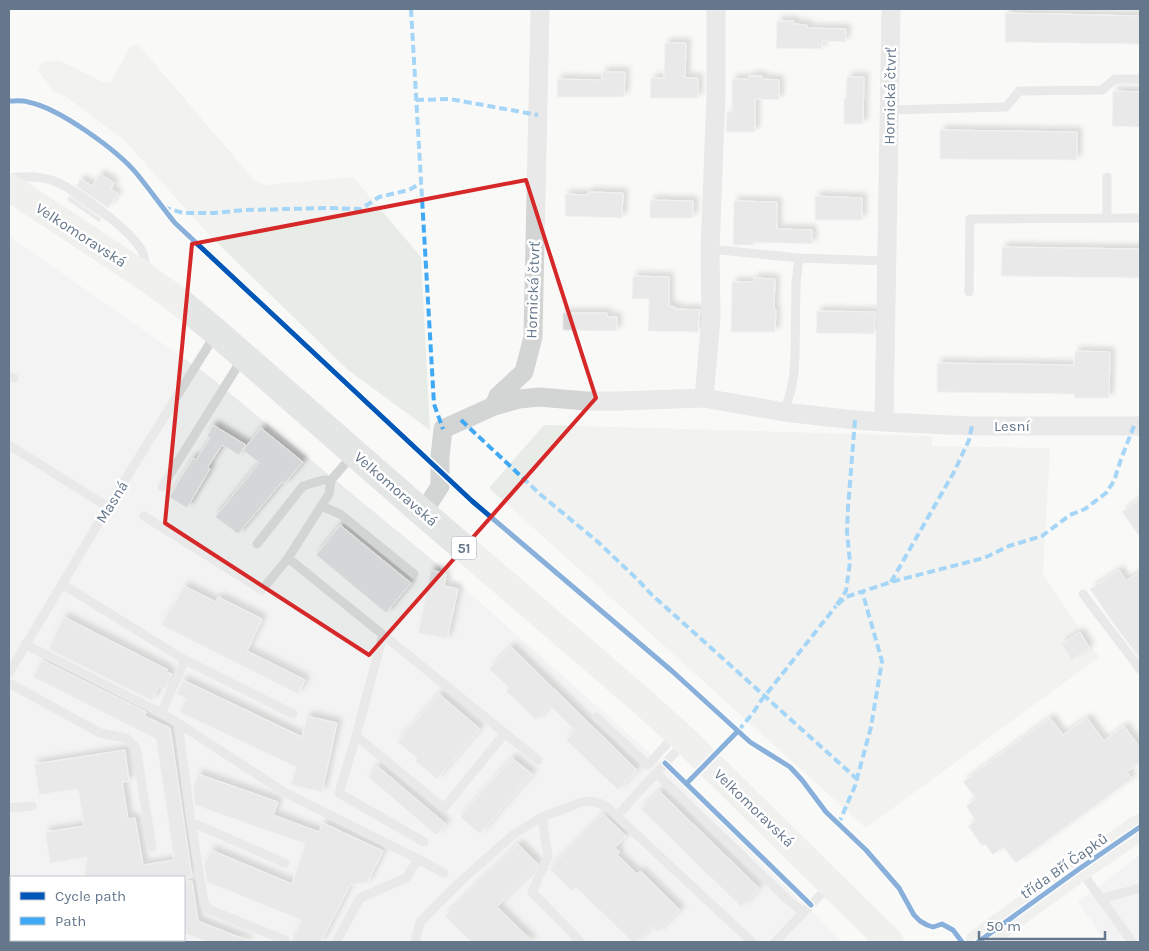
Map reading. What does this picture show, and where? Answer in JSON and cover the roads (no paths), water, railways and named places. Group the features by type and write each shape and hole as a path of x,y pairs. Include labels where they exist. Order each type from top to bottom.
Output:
{"main road":[{"name":"Velkomoravská","path":"9,187 144,276 180,302 216,332 643,702 890,942"}],"street":[{"name":"Hornická čtvrť","path":"524,372 533,337 540,9"},
{"path":"704,398 711,318 710,249 716,96 716,9"},
{"name":"Hornická čtvrť","path":"884,422 891,9"},
{"path":"494,406 498,396 524,372 539,396"},
{"path":"423,512 440,486 440,457 443,429 494,406 519,399 539,396 586,401 704,398 784,412 884,422"},
{"name":"Lesní","path":"884,422 972,426 1140,426"},
{"name":"třída Bří Čapků","path":"978,942 1140,827"}],"lane":[{"path":"890,110 1006,107 1018,91 1102,90 1115,79 1140,79"},
{"path":"9,178 33,177 53,180 70,189 109,217 130,236 142,252 146,263 144,276"},
{"path":"1107,177 1107,218"},
{"path":"969,292 970,220 1140,218"},
{"path":"710,249 798,258 887,260"},
{"path":"784,412 794,373 798,258"},
{"name":"Masná","path":"9,673 108,507 216,332"},
{"path":"162,487 244,357"},
{"path":"9,445 108,507"},
{"path":"144,516 262,590 288,558 322,506 329,494 331,480 354,453"},
{"path":"257,544 303,486 322,480 331,480"},
{"path":"322,506 340,514 414,574"},
{"path":"288,558 538,760"},
{"path":"62,584 185,660 294,714"},
{"path":"1083,594 1139,666"},
{"path":"383,634 339,793 424,842"},
{"path":"25,644 161,713 284,792 418,858 444,873"},
{"path":"161,713 185,660"},
{"path":"9,682 100,733 126,738 136,748 152,847"},
{"path":"596,717 648,765 681,737"},
{"path":"178,723 204,902 207,908 213,911 285,940"},
{"path":"356,736 444,808 505,733"},
{"path":"617,816 656,773 681,737"},
{"path":"656,773 788,900 803,912"},
{"path":"414,942 420,922 462,880 514,834 542,817 589,801 599,803 608,808 752,942"},
{"path":"9,808 32,806"},
{"path":"542,817 548,857 532,892 581,942"},
{"path":"191,822 285,863"},
{"path":"336,942 360,898 406,878 418,858"},
{"path":"1079,869 1132,942"},
{"path":"775,942 831,884"},
{"path":"1101,899 1140,888"}]}
